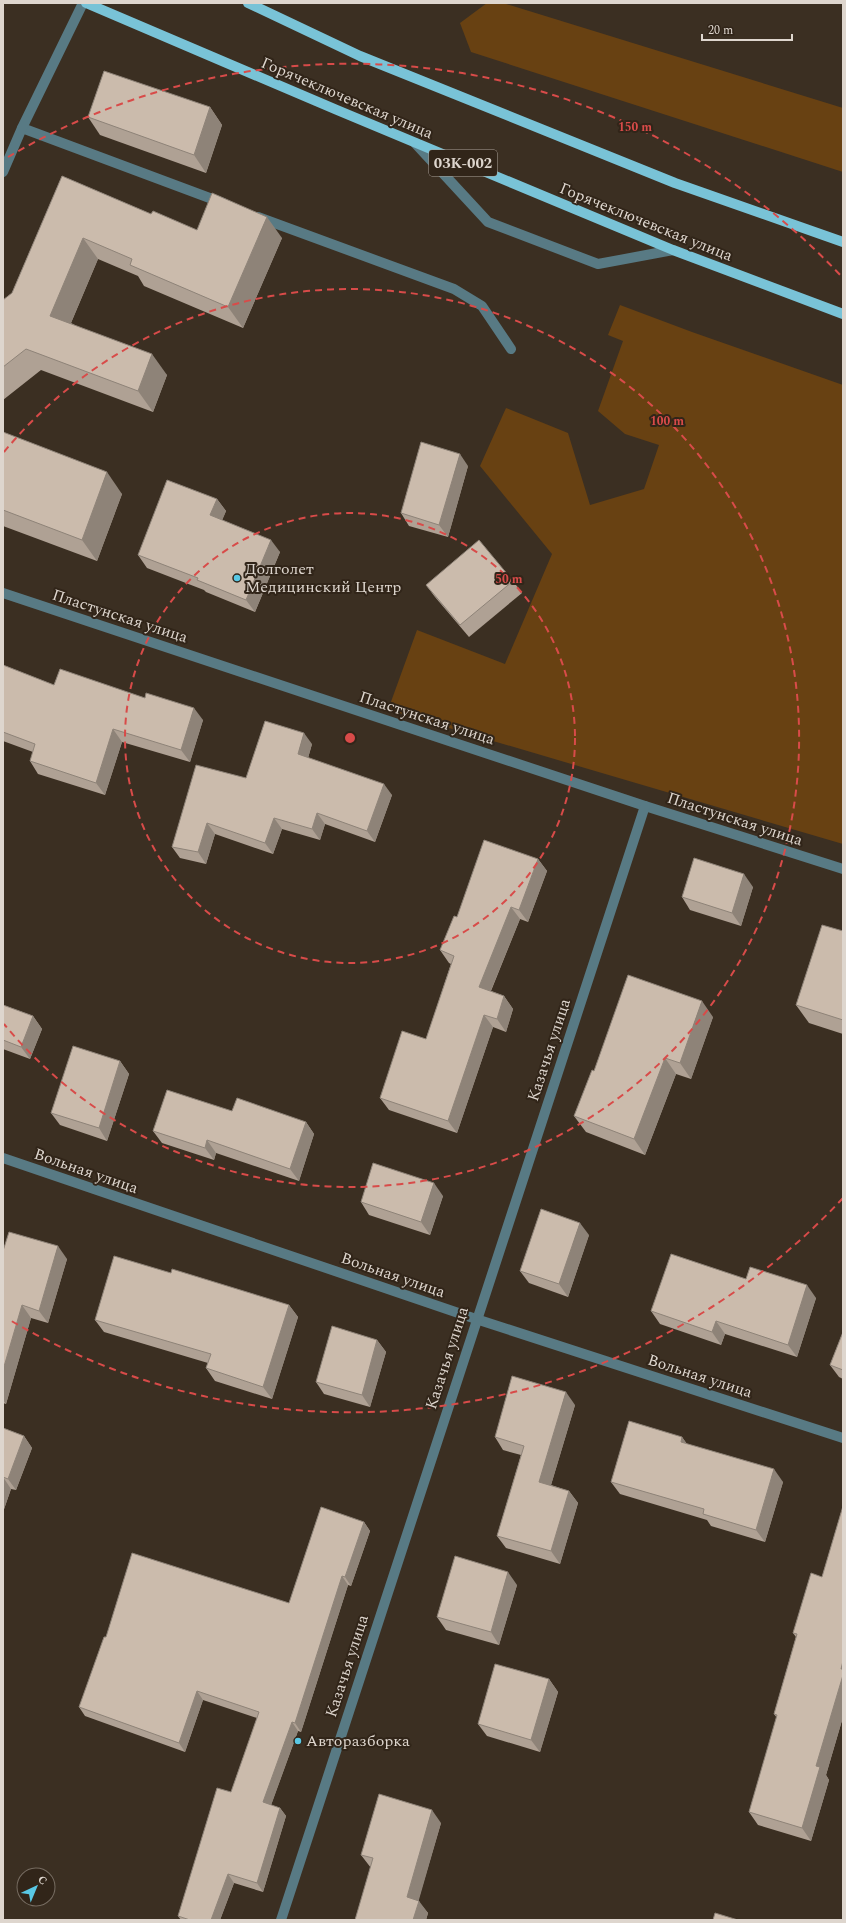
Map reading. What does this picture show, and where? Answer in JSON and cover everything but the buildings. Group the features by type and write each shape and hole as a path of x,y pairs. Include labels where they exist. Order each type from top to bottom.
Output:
{"main road":[{"name":"Горячеключевская улица","path":"84,3 673,250 843,314"},
{"path":"248,3 360,56 668,180 843,242"}],"street":[{"path":"3,172 22,128 84,3"},
{"path":"22,128 230,206"},
{"path":"415,143 488,222 598,264 673,250"},
{"path":"252,214 454,289 482,306 511,349"},
{"name":"Пластунская улица","path":"3,593 645,806 843,869"},
{"name":"Казачья улица","path":"281,1920 476,1319 645,806"},
{"name":"Вольная улица","path":"3,1158 476,1319 843,1438"}],"shaded area":[{"path":"487,3 503,3 843,108 843,172 471,52 460,23"},
{"path":"620,305 843,385 843,844 388,710 417,630 505,664 552,554 480,466 506,408 568,433 590,505 644,489 659,445 625,434 598,411 623,341 608,335"}],"place":[{"name":"Долголет Медицинский Центр","path":"237,578"},
{"name":"Авторазборка","path":"298,1741"}]}
